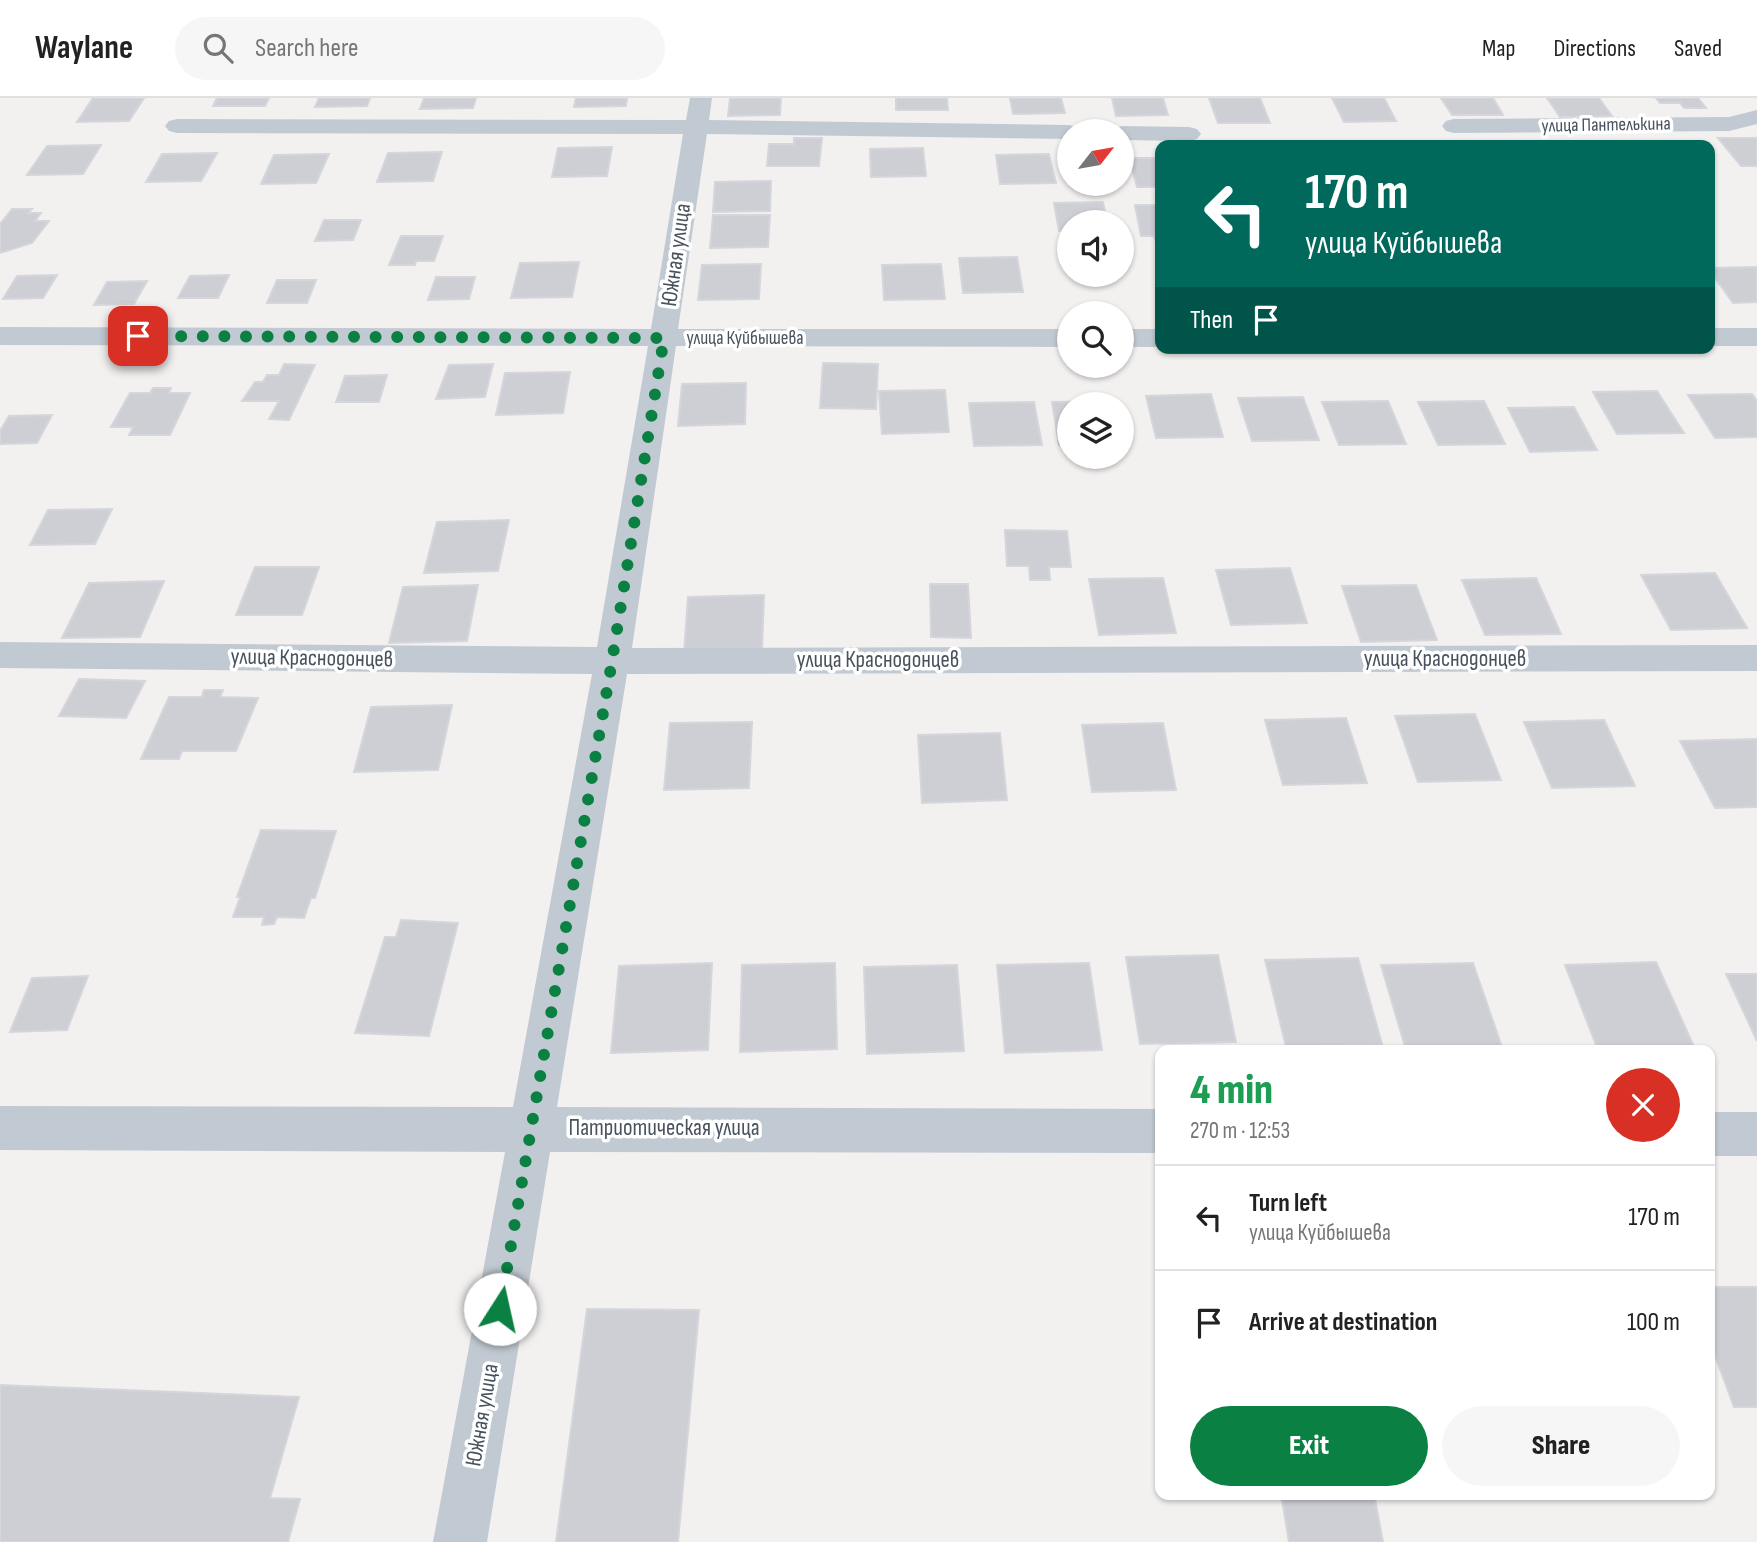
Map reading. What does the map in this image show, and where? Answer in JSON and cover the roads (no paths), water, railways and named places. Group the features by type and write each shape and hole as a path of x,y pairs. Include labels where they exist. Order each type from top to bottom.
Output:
{"street":[{"path":"177,126 698,113 1057,131"},
{"name":"Южная улица","path":"460,1542 612,661 698,113"},
{"name":"улица Пантелькина","path":"1454,127 1729,124 1757,117"},
{"path":"1134,133 1189,134"},
{"name":"улица Куйбышева","path":"0,336 1057,338"},
{"path":"1715,337 1757,337"},
{"path":"1134,338 1155,338"},
{"name":"улица Краснодонцев","path":"0,655 612,661 1757,658"},
{"name":"Патриотическая улица","path":"0,1128 531,1127 1155,1131"},
{"path":"1715,1134 1757,1134"}]}
